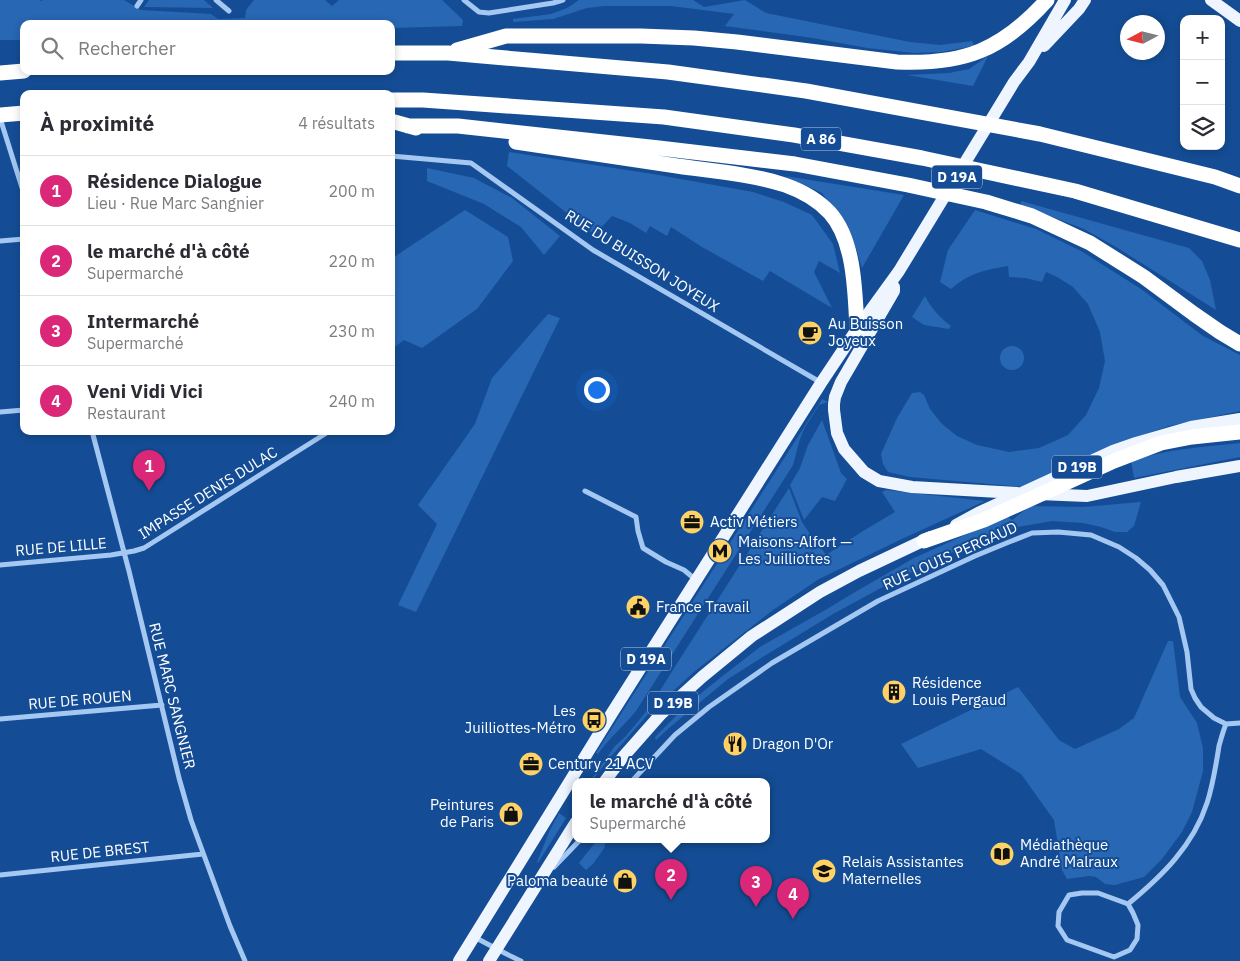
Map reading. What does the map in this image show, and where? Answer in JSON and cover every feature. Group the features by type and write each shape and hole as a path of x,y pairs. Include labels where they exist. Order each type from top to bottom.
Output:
{"highway":[{"path":"448,52 506,36 641,36 737,42 918,63 955,59 974,54 992,46 1015,31 1047,0"},
{"path":"395,53 448,52 668,72 806,91 1040,134 1214,177 1240,186"},
{"path":"0,73 20,71"},
{"name":"A 86","path":"395,100 423,100 664,117 794,135 922,158 1075,191 1240,240"},
{"path":"0,116 20,114"},
{"path":"395,122 455,136 583,151 756,178 785,185 816,201 830,213 839,226 848,246 855,296 857,329"},
{"path":"408,126 458,126 795,164 908,184 986,202 1032,216 1090,243 1144,277 1201,319 1240,344"},
{"path":"924,541 984,520 1114,461 1161,444 1192,437 1240,432"}],"main road":[{"name":"D 19A","path":"473,937 821,383 896,275 941,204 1065,0"},
{"path":"1029,62 1085,0"},
{"path":"1210,0 1240,21"},
{"path":"896,275 894,291 841,382 834,410 837,433 844,449 864,472 879,481 912,487 981,492 1086,496 1240,466"},
{"name":"D 19B","path":"607,778 661,714 702,677 752,636 820,592 978,513 1114,451 1191,427 1240,419"},
{"path":"489,961 572,828"},
{"path":"458,961 473,937"}],"street":[{"path":"137,6 140,0"},
{"path":"216,0 229,11"},
{"path":"464,0 480,12 489,13 563,0"},
{"path":"0,116 20,181"},
{"name":"RUE DU BUISSON JOYEUX","path":"395,156 470,164 593,250 821,383"},
{"path":"0,241 20,239"},
{"path":"0,412 20,410"},
{"name":"RUE MARC SANGNIER","path":"93,435 191,820 245,961"},
{"name":"IMPASSE DENIS DULAC","path":"124,553 144,548 323,435"},
{"path":"585,491 636,517 638,531 644,548 666,562 684,570 696,580"},
{"name":"RUE LOUIS PERGAUD","path":"635,778 675,735 709,707 772,663 878,601 976,556 1032,534 1058,532 1091,535 1119,547 1150,570 1163,585 1179,617 1187,652 1191,689 1195,698 1201,707 1214,718 1226,724"},
{"name":"RUE DE LILLE","path":"0,565 124,553"},
{"name":"RUE DE ROUEN","path":"0,719 162,705"},
{"path":"1128,904 1166,870 1184,848 1197,826 1207,803 1226,724 1240,723"},
{"path":"536,885 577,843"},
{"name":"RUE DE BREST","path":"0,875 204,854"},
{"path":"1082,893 1098,894 1128,904 1138,924 1137,939 1130,950 1114,957 1067,940 1058,926 1059,912 1069,896 1082,893"},
{"path":"473,937 521,961"}],"shaded area":[{"path":"0,0 124,0 141,10 211,14 218,19 245,18 246,10 254,0 325,0 332,6 339,0 442,0 463,20 462,26 395,28 395,20 20,20 20,40 0,40"},
{"path":"149,0 204,0 213,8 144,7"},
{"path":"579,0 693,0 704,7 745,0 766,13 910,42 940,45 972,41 974,46 941,52 914,53 867,48 813,38 725,26 734,14 671,6 604,6 587,8 553,19 513,22 513,19 551,14 567,8"},
{"path":"988,56 973,86 907,75 949,73 969,69"},
{"path":"509,152 653,174 753,192 784,202 812,215 833,244 840,273 819,261 814,272 832,308 770,271 763,281 702,247 671,227 667,236 650,226 646,233 630,223 612,216 598,231 591,232 507,166"},
{"path":"427,168 474,178 512,198 560,236 544,255 521,227 484,204 427,181"},
{"path":"785,176 904,195 862,268 856,248 839,216 822,193"},
{"path":"1021,201 1189,248 1202,261 1210,280 1216,310 1084,229 1021,205"},
{"path":"465,210 508,237 513,261 477,309 422,348 404,340 395,347 395,256"},
{"path":"975,210 1036,229 1081,251 1141,289 1203,336 1240,355 1240,411 1169,426 1116,444 1024,487 910,477 888,472 883,464 881,454 897,418 912,393 920,392 924,395 930,409 942,424 957,436 977,445 1009,452 1039,448 1068,435 1086,415 1099,388 1105,361 1100,332 1088,304 1073,287 1046,272 1042,282 1009,277 1008,266 978,273 964,279 951,289 940,282 948,250"},
{"path":"925,296 936,312 951,326 949,329 924,325 912,317"},
{"path":"548,314 560,318 416,612 398,605 437,524 418,505 475,424 492,378"},
{"path":"1007,346 1017,346 1024,353 1024,363 1017,370 1007,370 1000,363 1000,353"},
{"path":"822,399 828,402 819,405 804,429 793,465 788,473 636,711 598,754 596,753"},
{"path":"822,420 841,473 847,479 835,501 822,497 804,520 790,485 800,468 808,445"},
{"path":"1240,443 1240,457 1134,478 1131,461 1172,451"},
{"path":"789,488 802,522 817,545 809,553 819,545 826,555 895,512 882,492 886,490 985,501 819,579 773,610 695,671 649,713 594,778 592,778 615,746 650,707"},
{"path":"1141,502 1134,526 1127,532 1115,532 1083,523 1052,521 1018,527 978,540 892,582 833,614 728,679 656,740 655,737 689,703 760,647 914,558 1007,516 1012,520 1030,506 1083,507"},
{"path":"1168,641 1173,641 1180,697 1197,723 1203,748 1203,771 1192,812 1182,832 1162,859 1144,877 1115,885 1105,884 1096,877 1089,876 1067,879 1062,870 1054,820 1021,774 981,749 918,768 901,744 1018,687 1059,740 1075,749 1119,729 1134,718"},
{"path":"559,813 566,818 538,863 549,832"},
{"path":"595,843 606,843 593,864 586,870 579,863"}],"place":[{"name":"Au Buisson Joyeux","path":"810,333"},
{"name":"Résidence Dialogue","path":"149,491"},
{"name":"Activ Métiers","path":"692,522"},
{"name":"Maisons-Alfort — Les Juilliottes","path":"720,551"},
{"name":"France Travail","path":"638,607"},
{"name":"Résidence Louis Pergaud","path":"894,692"},
{"name":"Les Juilliottes-Métro","path":"594,720"},
{"name":"Dragon D'Or","path":"735,744"},
{"name":"Century 21 ACV","path":"531,764"},
{"name":"Peintures de Paris","path":"511,814"},
{"name":"Médiathèque André Malraux","path":"1002,854"},
{"name":"Relais Assistantes Maternelles","path":"824,871"},
{"name":"Paloma beauté","path":"625,881"},
{"name":"le marché d'à côté","path":"671,900"},
{"name":"Intermarché","path":"756,907"},
{"name":"Veni Vidi Vici","path":"793,919"}]}
